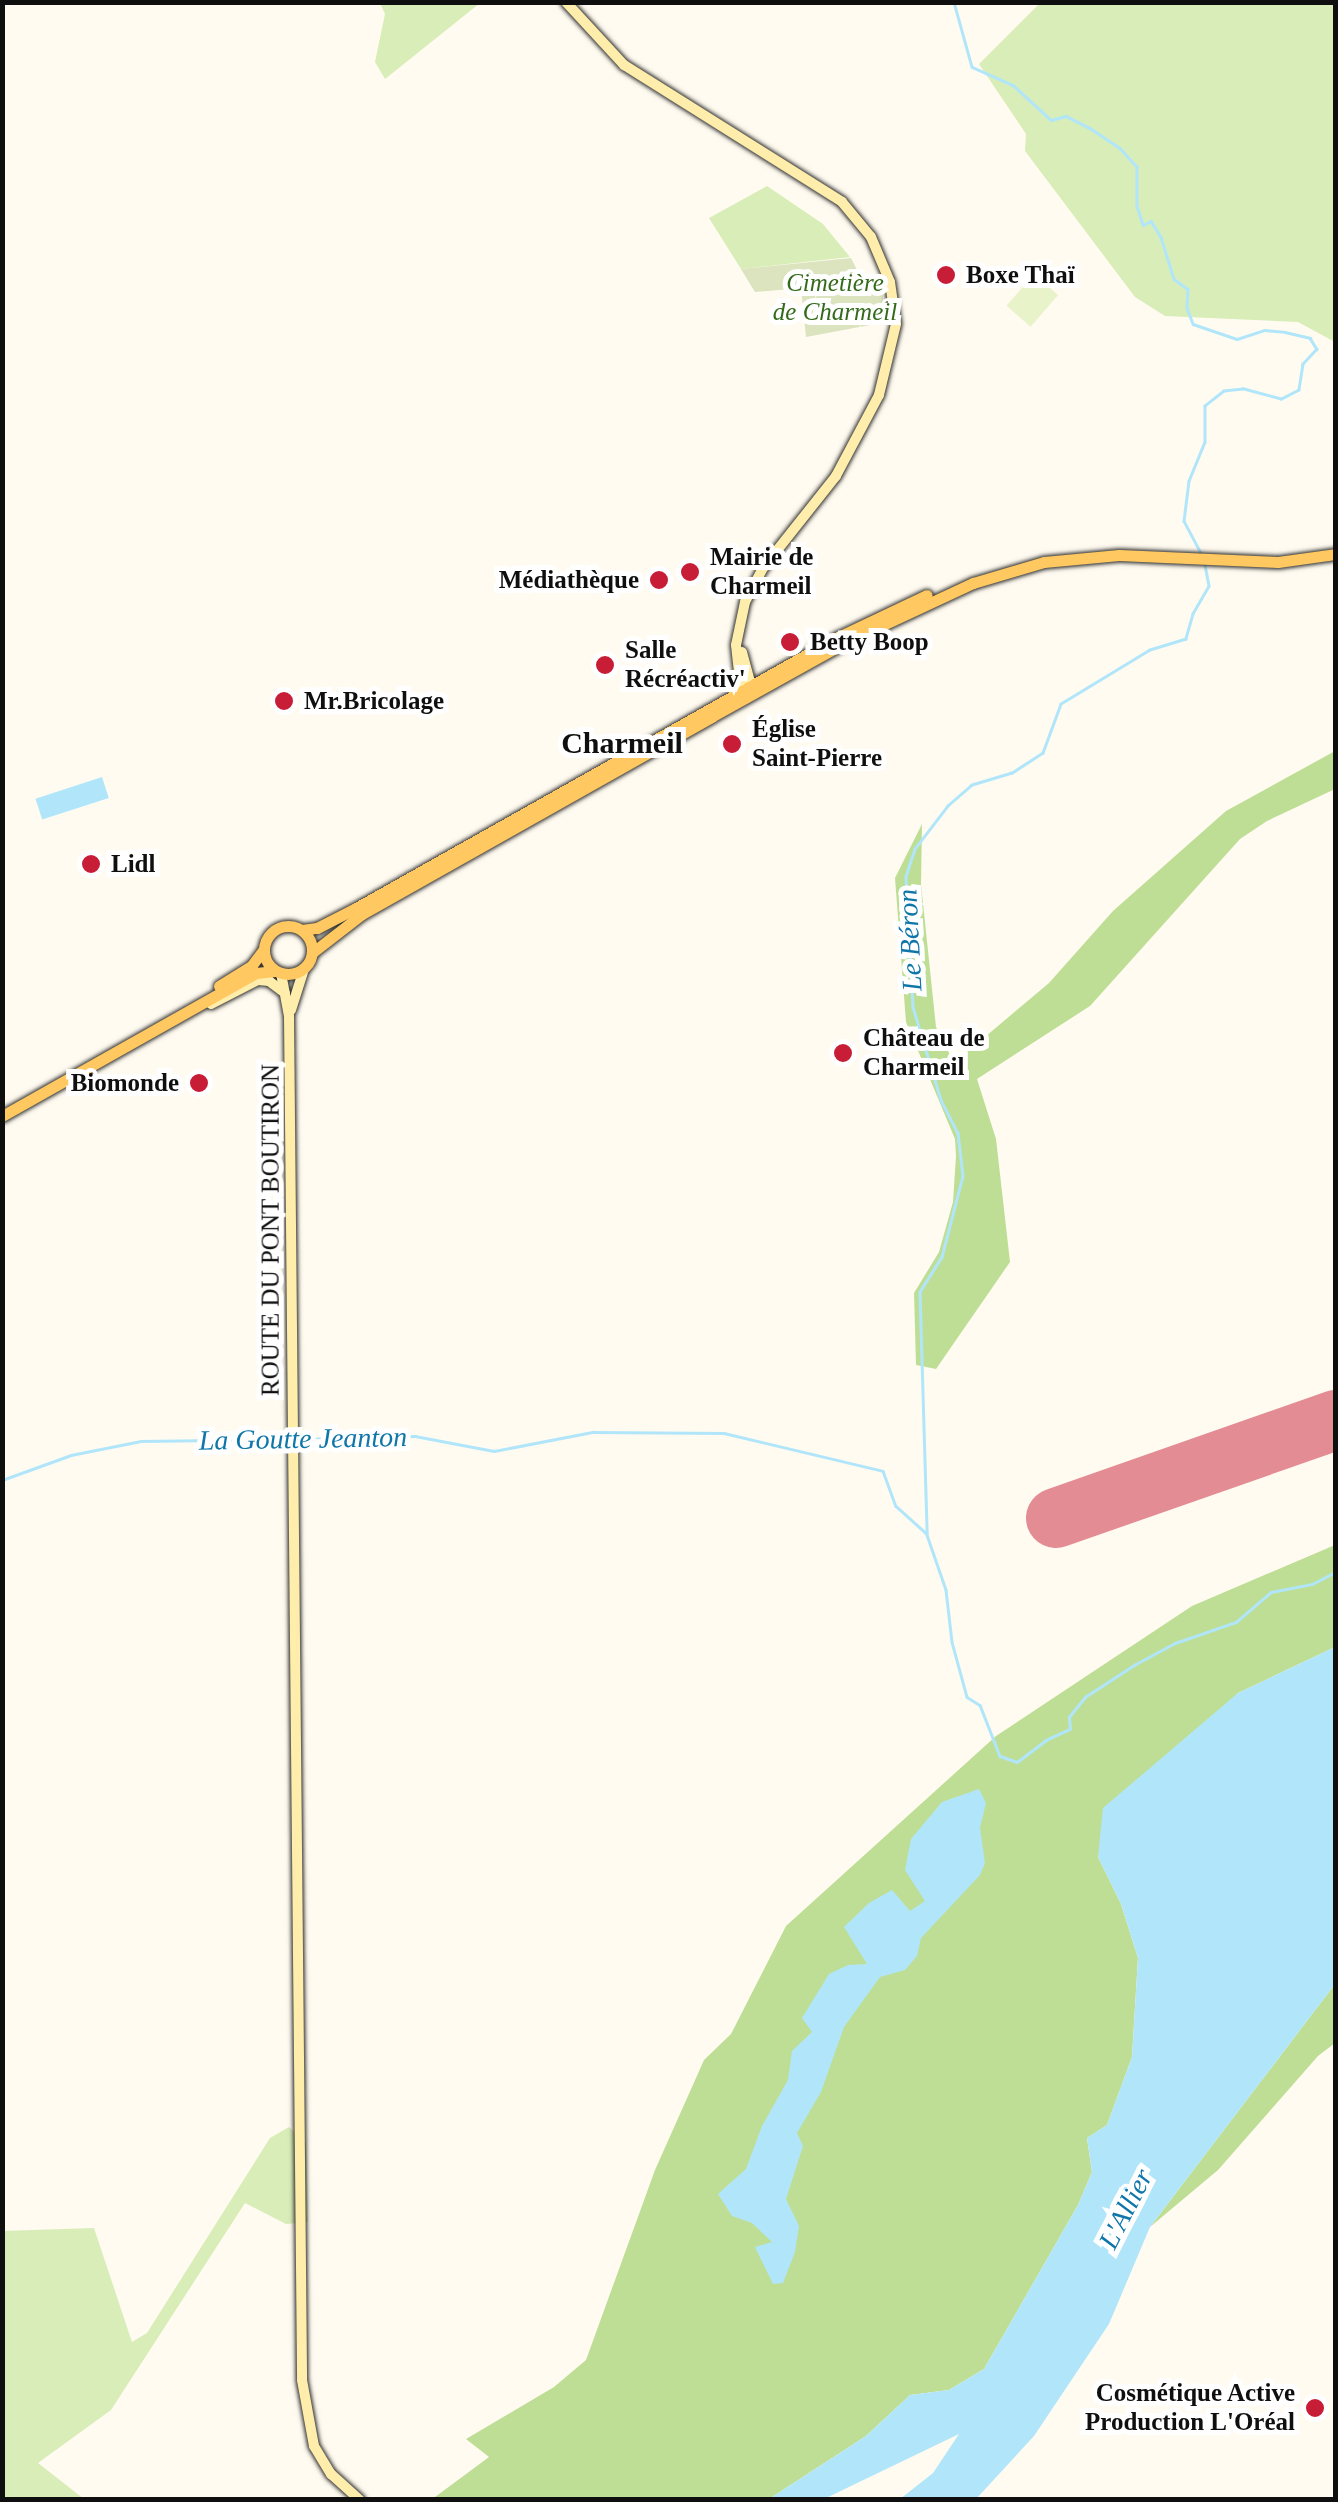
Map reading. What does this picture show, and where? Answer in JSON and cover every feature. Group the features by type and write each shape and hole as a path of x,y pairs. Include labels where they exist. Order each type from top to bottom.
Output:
{"main road":[{"path":"566,2 624,65 842,202 871,236 890,282 896,324 879,395 836,476 753,584 736,645 749,689"},
{"path":"88,1068 252,965 277,928 316,928 356,908 888,612 994,568 1074,551 1278,562 1336,554"},
{"path":"2,1116 256,973 304,968 312,952 362,914 688,731 749,689 973,583 1044,562 1119,555"},
{"path":"740,626 749,689"},
{"path":"302,930 312,952"},
{"path":"264,949 278,972"},
{"name":"ROUTE DU PONT BOUTIRON","path":"289,1016 304,968"},
{"name":"ROUTE DU PONT BOUTIRON","path":"278,972 289,1016 303,2402 306,2426 322,2462 360,2500"},
{"path":"176,1020 258,980 270,981 286,993"}],"green space":[{"path":"1041,2 1335,3 1335,342 1298,322 1165,316 1135,297 1025,151 1026,134 979,64"},
{"path":"380,3 480,3 385,79 375,62 385,14"},
{"path":"767,186 823,224 850,257 741,269 709,218"},
{"name":"Cimetière de Charmeil","path":"851,258 861,278 876,278 881,283 886,322 806,337 801,288 755,292 741,269"},
{"path":"1034,274 1058,295 1031,327 1006,306"},
{"path":"1335,751 1335,789 1267,821 1240,839 1090,1006 977,1079 996,1139 1010,1262 936,1369 916,1365 914,1293 939,1252 953,1202 956,1156 955,1139 906,1022 895,878 922,824 921,884 936,1027 954,1063 1049,983 1113,911 1226,811"},
{"path":"1335,1545 1335,1647 1238,1693 1098,1857 1121,1904 1138,1958 1132,2057 1107,2125 1087,2138 1092,2172 1078,2205 984,2369 949,2390 910,2395 866,2436 769,2499 431,2500 489,2457 466,2439 554,2387 586,2360 655,2170 704,2060 731,2034 786,1926 996,1736 1192,1606"},
{"path":"1335,1984 1335,2043 1318,2056 1218,2170 1150,2227"},
{"path":"289,2127 306,2143 308,2222 286,2224 245,2203 111,2410 38,2463 84,2499 3,2499 2,2231 94,2228 132,2342 147,2333 270,2138"}],"water":[{"path":"102,777 109,798 42,820 35,799"},
{"name":"L'Allier","path":"1335,1647 1335,1984 1150,2227 1109,2324 1034,2436 976,2499 900,2499 933,2473 959,2434 824,2499 769,2499 866,2436 910,2395 949,2390 984,2369 1078,2205 1092,2172 1087,2138 1107,2125 1132,2057 1138,1958 1121,1904 1098,1857 1103,1808 1238,1693"},
{"path":"979,1789 986,1803 980,1828 985,1863 980,1875 921,1938 917,1956 905,1970 880,1977 844,2027 821,2092 797,2133 803,2146 786,2199 799,2226 795,2252 783,2283 773,2284 755,2247 772,2242 752,2223 732,2216 718,2194 746,2169 762,2126 788,2080 792,2051 812,2032 802,2018 829,1974 848,1965 867,1964 844,1927 869,1903 892,1890 910,1911 925,1901 905,1870 911,1839 942,1802"}],"waterway":[{"name":"Le Béron","path":"954,2 972,67 1013,85 1051,120 1066,116 1090,128 1120,148 1137,167 1137,206 1143,225 1151,221 1161,237 1174,279 1188,289 1187,308 1193,324 1237,339 1264,330 1285,332 1310,338 1317,349 1303,364 1299,390 1281,399 1243,389 1224,391 1205,406 1205,442 1189,481 1184,521 1201,553"},
{"name":"Le Béron","path":"1205,565 1209,586 1193,614 1186,639 1150,650 1061,704 1043,753 1012,773 972,785 948,806 915,849 906,877 913,1007 941,1100 958,1133 963,1176 942,1257 920,1292 927,1535 946,1590 952,1642 967,1697 980,1705 1000,1756 1017,1762 1046,1740 1070,1729 1069,1717 1085,1697 1134,1665 1175,1643 1236,1622 1271,1592 1312,1584 1336,1572"},
{"name":"La Goutte Jeanton","path":"298,1439 415,1436 494,1451 593,1432 724,1433 883,1471 896,1506 926,1533"},
{"name":"La Goutte Jeanton","path":"2,1480 71,1455 141,1441 290,1439"}],"runway":[{"path":"1056,1518 1336,1420"}],"place":[{"name":"Boxe Thaï","path":"946,275"},
{"name":"Mairie de Charmeil","path":"690,572"},
{"name":"Médiathèque","path":"659,580"},
{"name":"Betty Boop","path":"790,642"},
{"name":"Salle Récréactiv'","path":"605,665"},
{"name":"Mr.Bricolage","path":"284,701"},
{"name":"Église Saint-Pierre","path":"732,744"},
{"name":"Lidl","path":"91,864"},
{"name":"Château de Charmeil","path":"843,1053"},
{"name":"Biomonde","path":"199,1083"},
{"name":"Cosmétique Active Production L'Oréal","path":"1315,2408"}],"district":[{"name":"Charmeil","path":"622,743"}]}
